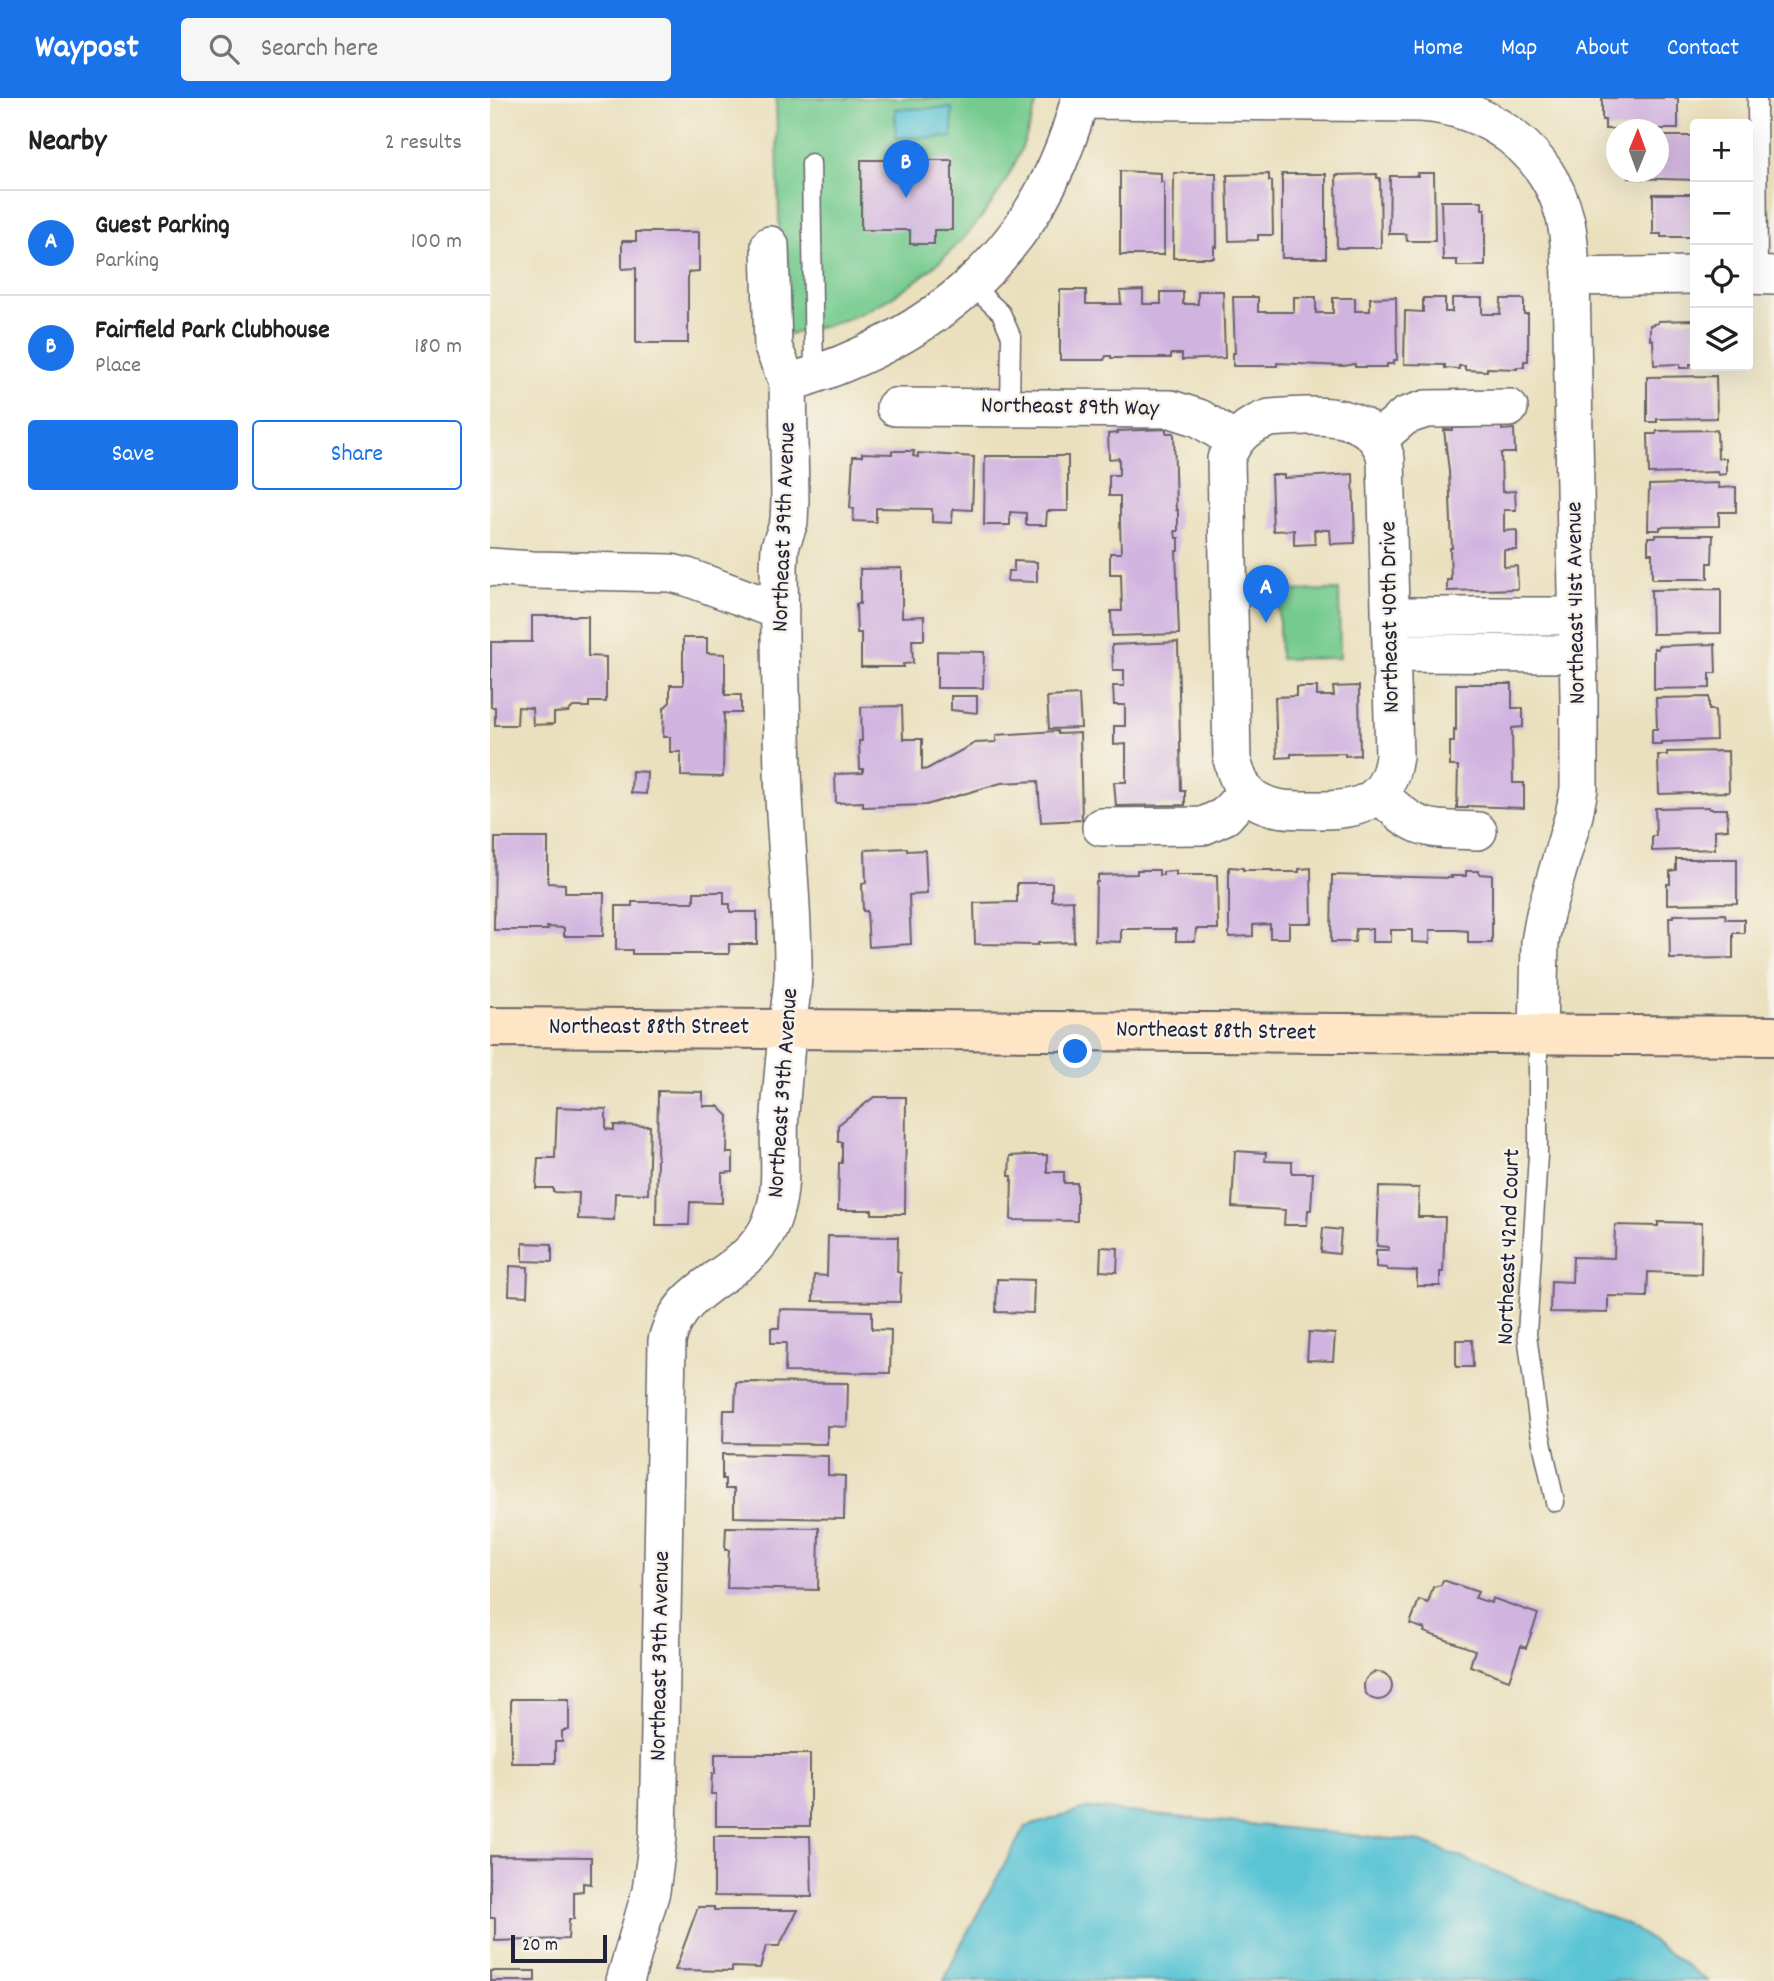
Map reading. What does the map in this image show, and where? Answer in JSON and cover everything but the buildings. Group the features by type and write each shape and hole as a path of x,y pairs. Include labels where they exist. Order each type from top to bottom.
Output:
{"street":[{"name":"Northeast 41st Avenue","path":"1080,99 1436,104 1478,116 1501,127 1526,148 1545,172 1557,194 1565,218 1571,277 1579,789 1540,942 1538,1034"},
{"path":"801,379 881,349 928,320 976,280 1007,249 1037,204 1061,154 1080,99"},
{"name":"Northeast 39th Avenue","path":"625,1981 651,1891 658,1838 667,1341 670,1327 678,1312 690,1298 754,1252 771,1225 779,1190 780,1116 793,970 784,795 780,547 789,522 801,379 773,347 770,244"},
{"path":"1571,277 1690,275"},
{"name":"Northeast 89th Way","path":"895,407 1171,409 1199,418 1234,440"},
{"path":"1478,831 1434,829 1418,825 1406,818 1380,794 1349,808 1309,810 1268,805 1246,792 1235,770 1231,746 1225,471 1226,459 1234,440 1259,421 1282,417 1343,419 1362,425 1378,439 1405,416 1426,408 1510,408"},
{"name":"Northeast 40th Drive","path":"1378,439 1384,449 1388,472 1394,755 1388,780 1380,794"},
{"path":"490,567 671,573 780,611"},
{"path":"1391,616 1578,616"},
{"path":"1392,653 1578,653"},
{"path":"1101,827 1203,826 1225,816 1246,792"},
{"name":"Northeast 88th Street","path":"490,1027 1774,1036"}],"lane":[{"path":"1757,98 1760,275"},
{"path":"801,379 811,163"},
{"path":"976,280 1001,313 1011,336 1010,407"},
{"name":"Northeast 42nd Court","path":"1538,1034 1538,1154 1527,1334 1539,1428 1555,1502"}],"green space":[{"path":"776,98 1038,98 1020,152 998,194 963,239 942,260 870,309 844,320 782,336"},
{"path":"1339,590 1340,658 1280,659 1278,591"}],"water":[{"path":"952,108 952,137 896,138 895,109"},
{"path":"1089,1808 1422,1842 1629,1925 1708,1981 944,1981 961,1944 1025,1827"}],"place":[{"name":"Fairfield Park Clubhouse","path":"906,198"},
{"name":"Guest Parking","path":"1266,623"}]}
